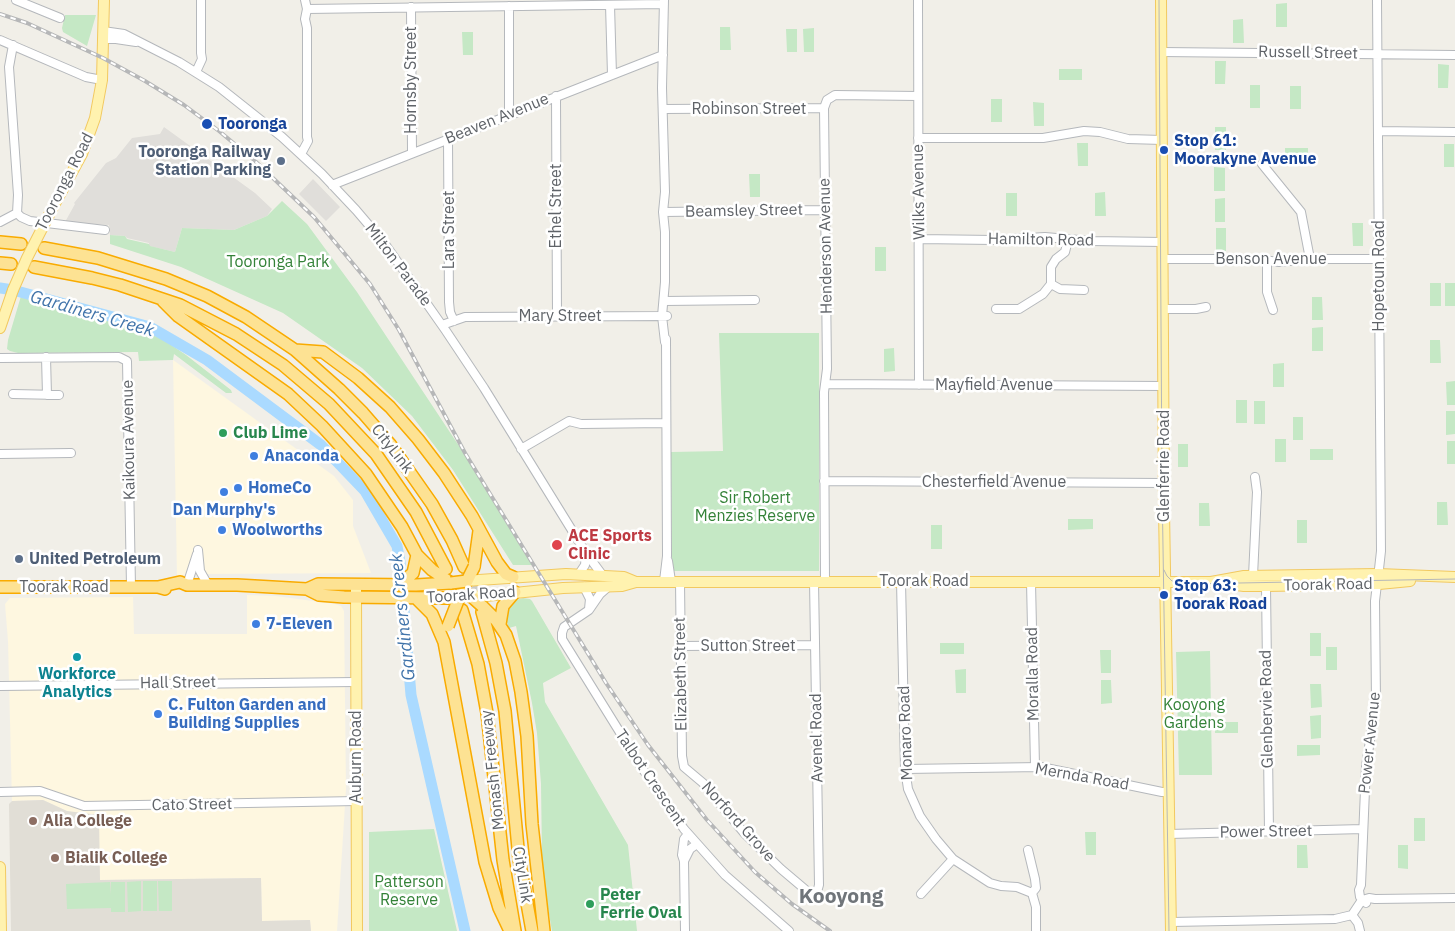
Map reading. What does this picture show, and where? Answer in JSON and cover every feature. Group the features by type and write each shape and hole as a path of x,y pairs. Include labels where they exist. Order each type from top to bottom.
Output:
{"highway":[{"path":"0,242 21,244"},
{"path":"44,248 127,265 186,287 246,317 295,350 323,352 358,378 390,407 418,439 455,489 501,568 506,574 513,577"},
{"path":"34,267 92,278 180,305 254,345 283,365 329,404 362,437 391,474 416,512 446,569"},
{"path":"160,299 178,316 288,394 322,426 366,474 399,521 417,554 432,570 451,583"},
{"name":"CityLink","path":"295,350 345,395 395,451 432,504 469,567"},
{"path":"442,626 468,589 469,567 479,531"},
{"path":"394,585 412,572 417,554"},
{"name":"Toorak Road","path":"0,588 158,587 180,582 187,585 307,589 319,595 356,598 416,598 468,589"},
{"name":"Toorak Road","path":"307,589 318,584 394,585 451,583 468,589"},
{"path":"468,589 506,635 514,661 523,705 532,824 544,931"},
{"path":"491,617 516,592"},
{"path":"416,598 442,626 485,862 499,908 510,931"},
{"name":"Monash Freeway","path":"462,610 478,664 487,713 503,860 515,931"},
{"name":"CityLink","path":"491,617 496,663 505,712 519,859 532,931"}],"main road":[{"name":"Tooronga Road","path":"0,326 19,273 87,142 97,112 102,80 104,0"},
{"name":"Glenferrie Road","path":"1161,0 1165,582 1171,926"},
{"name":"Toorak Road","path":"468,589 513,577 579,574 624,577 636,582"},
{"name":"Toorak Road","path":"1211,582 1253,576 1379,580"},
{"name":"Toorak Road","path":"468,589 486,596 516,592 622,586 636,582 672,581 1211,582 1244,586 1266,586 1455,578"},
{"name":"Auburn Road","path":"356,584 357,931"},
{"path":"0,867 1,931"}],"street":[{"path":"16,0 60,18"},
{"path":"194,71 202,63 201,0"},
{"path":"305,0 309,9"},
{"path":"298,152 308,144 307,28 309,0"},
{"name":"Wilks Avenue","path":"918,0 919,384"},
{"name":"Hopetoun Road","path":"1377,0 1381,551 1379,580"},
{"path":"309,9 510,6 560,3 610,5 662,2"},
{"name":"Elizabeth Street","path":"662,2 665,109 665,282 667,301 664,316 667,556 681,646 682,756 684,767"},
{"path":"610,5 612,75"},
{"path":"509,115 510,6"},
{"name":"Hornsby Street","path":"411,7 412,153"},
{"name":"Milton Parade","path":"103,35 141,43 164,53 194,71 244,106 298,152 356,210 384,244 444,328 484,388 586,553 603,576"},
{"path":"0,40 86,77 102,80"},
{"path":"13,46 9,67 18,195 17,213 21,218 30,221 105,230"},
{"name":"Russell Street","path":"1161,52 1455,55"},
{"name":"Beaven Avenue","path":"332,185 663,55"},
{"name":"Robinson Street","path":"665,109 824,108 827,100 835,95 918,96"},
{"name":"Ethel Street","path":"556,96 557,316"},
{"name":"Henderson Avenue","path":"824,108 827,369 825,384 824,481"},
{"path":"918,138 1043,138 1084,130 1128,139 1162,140"},
{"path":"1378,131 1455,132"},
{"name":"Lara Street","path":"448,139 449,302 450,312 454,321"},
{"path":"1262,164 1300,212 1310,259"},
{"name":"Beamsley Street","path":"665,212 825,210"},
{"path":"0,222 17,213"},
{"name":"Hamilton Road","path":"919,240 994,240 1045,237 1068,240 1163,242"},
{"path":"996,309 1011,310 1026,305 1043,294 1051,284 1051,267 1056,259 1065,252 1068,240"},
{"name":"Benson Avenue","path":"1163,259 1284,262 1310,259 1379,260"},
{"path":"1267,261 1268,296 1273,310"},
{"path":"1051,284 1060,290 1084,290"},
{"path":"667,301 755,300"},
{"path":"1163,309 1196,309 1206,307"},
{"name":"Mary Street","path":"454,321 465,316 664,316"},
{"path":"444,328 452,325 454,321"},
{"path":"46,357 47,395"},
{"name":"Kaikoura Avenue","path":"0,358 119,357 127,361 131,587"},
{"name":"Mayfield Avenue","path":"825,384 1164,386"},
{"path":"13,394 59,395"},
{"path":"521,449 569,421 581,424 664,423"},
{"path":"0,454 71,453"},
{"path":"1253,576 1257,492 1255,477"},
{"name":"Chesterfield Avenue","path":"824,481 1164,483"},
{"name":"Avenel Road","path":"815,894 819,885 815,645 824,481"},
{"path":"187,585 198,550 200,571 208,585"},
{"path":"579,574 585,564 586,553"},
{"name":"Power Avenue","path":"1364,900 1359,895 1366,766 1376,702 1375,601 1379,580"},
{"name":"Monaro Road","path":"901,581 905,769 908,789 920,816 936,839 953,858 990,883 1001,886 1031,886 1034,890"},
{"name":"Moralla Road","path":"1031,582 1034,766"},
{"name":"Talbot Crescent","path":"608,586 589,609 564,627 562,639 642,768 688,834 744,893 789,931"},
{"name":"Glenbervie Road","path":"1266,586 1269,832"},
{"path":"584,587 590,599 589,609"},
{"name":"Sutton Street","path":"681,646 815,645"},
{"name":"Hall Street","path":"0,686 356,682"},
{"name":"Mernda Road","path":"905,769 1034,766 1169,792"},
{"name":"Norford Grove","path":"684,767 703,783 745,834 800,886 815,894"},
{"name":"Cato Street","path":"0,792 40,791 84,806 357,802"},
{"name":"Power Street","path":"1169,834 1363,829"},
{"path":"685,931 684,861 682,848 684,839 688,834"},
{"path":"684,861 690,849 697,844"},
{"path":"1028,850 1034,870 1034,890 1038,900 1036,907 1036,931"},
{"path":"921,894 953,858"},
{"path":"1354,917 1364,900 1455,898"},
{"path":"1171,926 1354,917"},
{"path":"1354,917 1360,931"}],"shaded area":[{"path":"164,127 255,193 272,209 267,216 234,230 182,228 175,252 149,246 149,243 125,236 110,235 109,225 65,222 74,203 106,163 116,158 132,138 160,134"},
{"path":"313,179 340,207 326,221 299,194"},
{"path":"173,360 334,476 353,500 353,526 371,573 205,574 177,576"},
{"path":"247,595 276,596 335,604 341,606 344,611 346,789 337,931 311,931 310,920 262,921 261,878 99,880 81,814 67,811 43,800 12,801 8,641 5,604 10,598 133,597 134,634 247,634"},
{"name":"Bialik College","path":"43,800 67,811 99,815 100,880 261,878 262,921 310,920 311,931 11,931 9,804 12,801"}],"green space":[{"path":"1287,3 1287,27 1276,27 1276,4"},
{"path":"65,15 96,15 87,46 63,32"},
{"path":"1243,19 1244,43 1233,43 1233,20"},
{"path":"720,27 730,27 731,50 720,50"},
{"path":"814,28 814,52 804,52 803,29"},
{"path":"786,29 797,29 797,52 787,52"},
{"path":"462,32 473,32 473,55 463,55"},
{"path":"1215,61 1226,61 1225,84 1215,84"},
{"path":"1438,64 1449,65 1448,88 1438,88"},
{"path":"1059,69 1082,69 1082,80 1059,80"},
{"path":"1250,85 1260,85 1260,108 1250,108"},
{"path":"1290,86 1301,86 1301,109 1290,109"},
{"path":"991,99 1002,99 1002,122 991,122"},
{"path":"1033,102 1044,103 1044,126 1034,126"},
{"path":"1215,127 1226,127 1226,150 1215,150"},
{"path":"1077,143 1088,143 1088,166 1078,166"},
{"path":"1444,144 1454,144 1454,167 1444,167"},
{"path":"1285,148 1308,148 1308,158 1285,158"},
{"path":"1214,167 1225,168 1225,191 1214,191"},
{"path":"749,174 760,174 760,197 750,197"},
{"path":"1105,192 1106,216 1095,216 1095,193"},
{"path":"1006,193 1017,193 1017,216 1006,216"},
{"path":"1225,198 1225,222 1215,222 1215,199"},
{"name":"Tooronga Park","path":"282,201 307,224 357,292 467,458 533,565 513,565 453,470 412,416 362,368 283,313 181,267 110,244 110,235 125,236 127,239 175,252 182,228 234,230 267,216"},
{"path":"1352,223 1363,223 1363,246 1353,246"},
{"path":"1216,228 1226,228 1226,251 1216,251"},
{"path":"875,247 886,247 886,271 875,271"},
{"path":"1430,283 1441,283 1441,306 1430,306"},
{"path":"1445,283 1455,283 1455,306 1445,306"},
{"path":"21,296 107,320 161,338 186,355 231,390 232,393 226,393 174,354 173,360 139,361 138,352 18,353 10,351 7,349 8,340"},
{"path":"1312,297 1322,297 1323,320 1312,320"},
{"path":"1323,327 1323,351 1312,351 1312,328"},
{"name":"Sir Robert Menzies Reserve","path":"719,333 819,333 819,571 672,571 671,452 723,451"},
{"path":"1430,340 1440,340 1441,363 1430,363"},
{"path":"894,348 895,371 884,372 884,349"},
{"path":"1284,363 1284,387 1273,387 1273,364"},
{"path":"1455,381 1455,405 1447,405 1446,382"},
{"path":"1236,400 1247,400 1247,423 1236,423"},
{"path":"1254,401 1265,401 1265,424 1254,424"},
{"path":"1446,411 1455,411 1455,434 1446,435"},
{"path":"1293,417 1303,417 1303,440 1293,440"},
{"path":"1275,439 1286,439 1286,462 1275,462"},
{"path":"1447,441 1455,441 1455,464 1447,464"},
{"path":"1178,444 1188,444 1188,467 1178,467"},
{"path":"1310,449 1333,449 1333,460 1310,460"},
{"path":"1437,502 1447,502 1448,525 1437,525"},
{"path":"1199,503 1209,503 1210,526 1199,526"},
{"path":"1068,519 1093,519 1093,529 1068,530"},
{"path":"1297,520 1307,520 1307,543 1297,543"},
{"path":"931,525 942,525 942,549 931,549"},
{"path":"523,598 532,601 571,668 543,683 545,702 628,845 637,931 552,931 545,891 542,857 541,784 537,733 516,626 509,628 505,617 508,607 515,600"},
{"path":"1310,633 1321,633 1321,656 1310,656"},
{"path":"940,643 964,643 964,654 940,654"},
{"path":"1326,647 1337,647 1337,670 1326,670"},
{"path":"1100,650 1111,650 1111,673 1101,673"},
{"name":"Kooyong Gardens","path":"1210,651 1212,775 1179,775 1176,652"},
{"path":"966,669 966,693 956,693 955,670"},
{"path":"1101,680 1111,680 1112,703 1101,704"},
{"path":"1310,684 1321,684 1322,707 1311,708"},
{"path":"1321,715 1321,738 1311,739 1310,716"},
{"path":"1215,722 1238,722 1238,733 1215,733"},
{"path":"1297,745 1320,745 1320,755 1297,756"},
{"path":"1414,818 1425,818 1425,841 1414,841"},
{"name":"Patterson Reserve","path":"434,829 457,931 369,931 369,832"},
{"path":"1085,832 1096,832 1096,855 1086,855"},
{"path":"1297,845 1307,845 1308,868 1297,868"},
{"path":"1398,845 1408,845 1408,869 1398,868"},
{"path":"141,881 141,911 128,912 127,882"},
{"path":"143,881 157,881 157,911 143,911"},
{"path":"158,881 172,881 172,911 159,911"},
{"path":"110,882 111,895 111,882 125,882 125,912 111,912 111,908 67,909 66,884"}],"waterway":[{"name":"Gardiners Creek","path":"0,288 150,327 207,360 321,445 365,491 397,546 411,695 465,931"}],"tunnel":[{"path":"466,571 479,605"}],"tram line":[{"path":"1159,0 1162,483 1169,931"},
{"path":"1164,570 1172,581 1185,584 1455,579"}],"railway":[{"path":"0,14 27,23 103,58 184,105 255,161 314,217 370,284 399,330 465,453 606,683 648,745 707,820 755,872 792,904 830,931"}],"place":[{"name":"Tooronga","path":"207,124"},
{"name":"Stop 61: Moorakyne Avenue","path":"1164,150"},
{"name":"Tooronga Railway Station Parking","path":"281,161"},
{"name":"Club Lime","path":"223,433"},
{"name":"Anaconda","path":"254,456"},
{"name":"HomeCo","path":"238,488"},
{"name":"Dan Murphy's","path":"224,492"},
{"name":"Woolworths","path":"222,530"},
{"name":"ACE Sports Clinic","path":"557,545"},
{"name":"United Petroleum","path":"19,559"},
{"name":"Stop 63: Toorak Road","path":"1164,595"},
{"name":"7-Eleven","path":"256,624"},
{"name":"Workforce Analytics","path":"77,657"},
{"name":"C. Fulton Garden and Building Supplies","path":"158,714"},
{"name":"Alia College","path":"33,821"},
{"name":"Bialik College","path":"55,858"},
{"name":"Peter Ferrie Oval","path":"590,904"}],"district":[{"name":"Kooyong","path":"841,897"}]}
